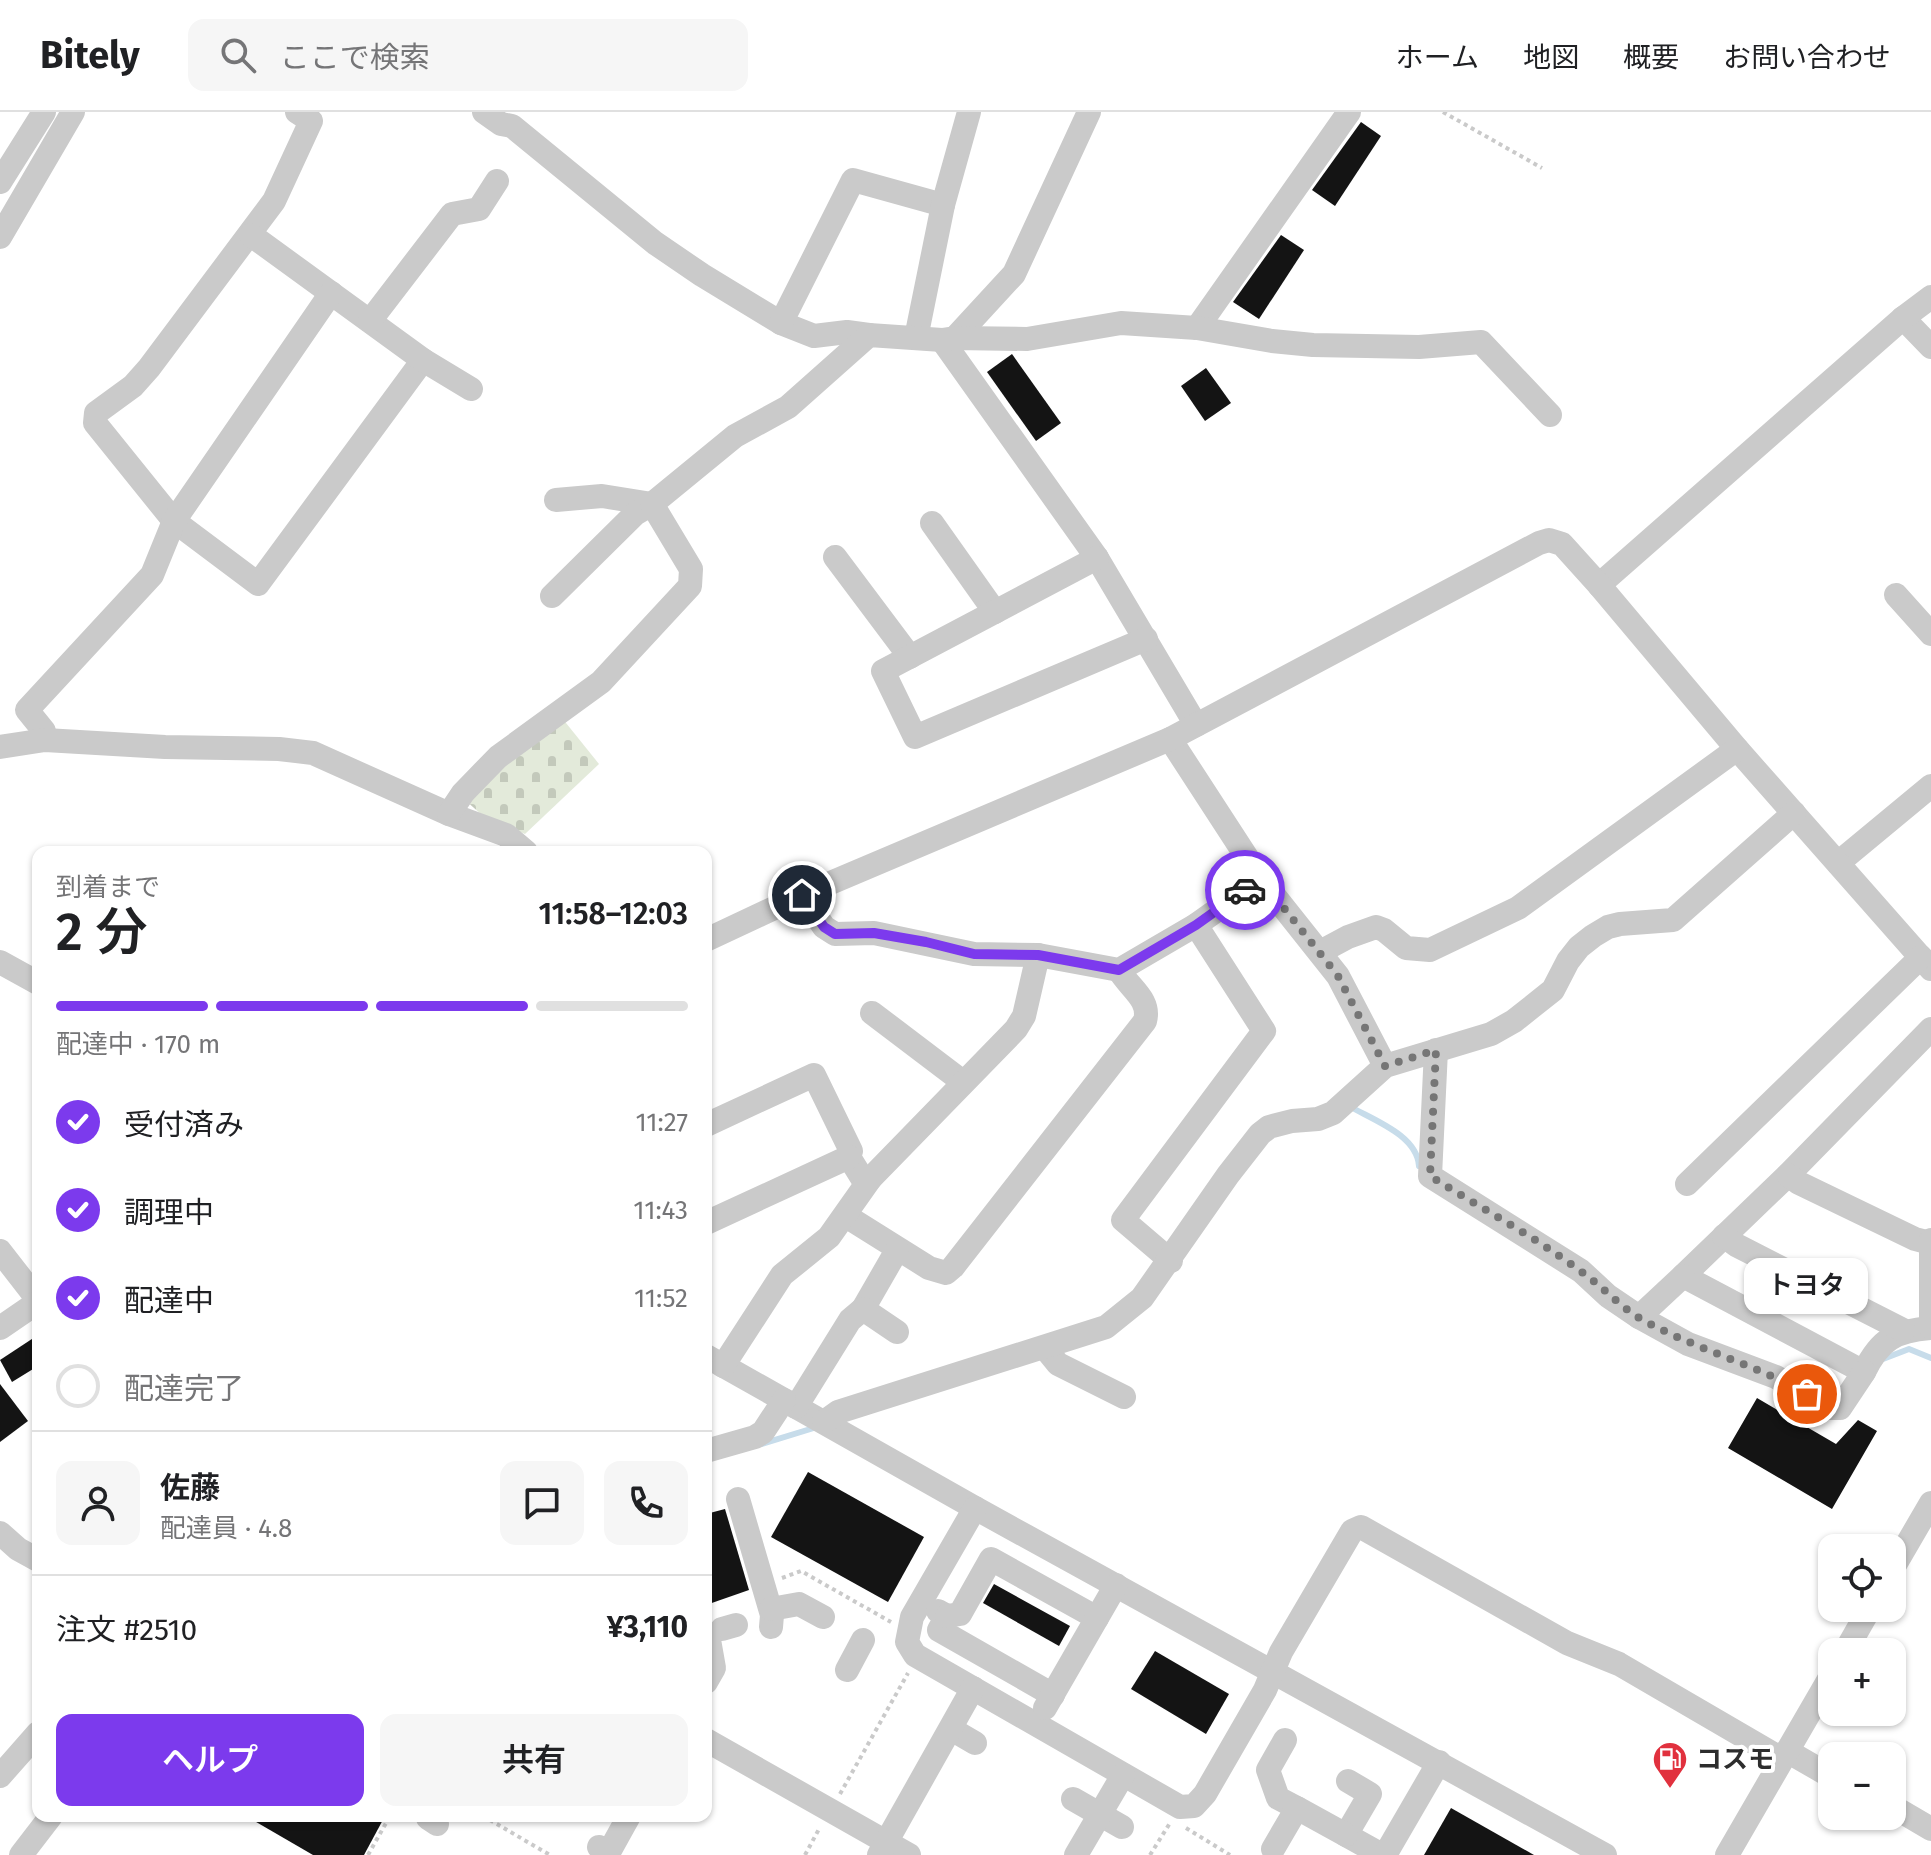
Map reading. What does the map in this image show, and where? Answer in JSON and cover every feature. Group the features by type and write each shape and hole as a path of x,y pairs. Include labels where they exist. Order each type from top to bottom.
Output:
{"street":[{"path":"0,182 44,112"},
{"path":"0,237 73,112"},
{"path":"297,112 311,121 274,201 149,368 133,386 96,413 95,423 174,521 258,584 423,360"},
{"path":"484,112 501,124 512,126 655,243 702,275 781,323 814,336 847,332 916,338 1027,339 1121,323 1197,328 1313,345 1419,347 1481,342 1550,415"},
{"path":"916,338 943,205 969,112"},
{"path":"948,339 1014,274 1089,112"},
{"path":"1197,328 1349,112"},
{"path":"781,323 853,180 943,205"},
{"path":"370,321 452,214 479,209 497,181"},
{"path":"251,235 423,360 471,389"},
{"path":"45,740 44,731 27,710 152,575 174,521 331,293"},
{"path":"1599,585 1903,318 1931,297"},
{"path":"1903,318 1931,347"},
{"path":"552,596 635,514 652,504 735,436 788,407 869,335"},
{"path":"948,339 1097,558 1196,725"},
{"path":"449,814 463,793 498,757 601,682 690,586 691,569 652,504 602,496 556,500"},
{"path":"932,523 995,612"},
{"path":"712,937 802,895 1170,739 1549,540 1562,544 1599,585 1737,749 1926,963 1687,1184"},
{"path":"835,557 910,657"},
{"path":"1097,558 883,671 915,737 1146,639"},
{"path":"1896,595 1931,634"},
{"path":"1170,739 1261,879 1338,976 1385,1066"},
{"path":"0,747 45,740 313,753 449,814 506,835 519,846"},
{"path":"1320,952 1376,927 1406,948 1430,950 1518,908 1737,749"},
{"path":"1838,863 1931,786"},
{"path":"824,1422 838,1412 1106,1327 1142,1298 1260,1134 1280,1124 1318,1119 1333,1113 1385,1066 1491,1034 1514,1021 1553,990 1579,947 1608,927 1673,920 1794,813"},
{"path":"802,895 824,927 835,934 874,933 974,954 1038,955 1119,970 1196,925 1261,879"},
{"path":"1171,1261 1123,1220 1264,1031 1196,925"},
{"path":"1038,955 1027,1006 1019,1024 870,1179 829,1237 782,1275 714,1361 1605,1855"},
{"path":"0,962 32,980"},
{"path":"846,1216 937,1272 946,1273 953,1267 1145,1021 1146,1005 1142,997 1127,984 1119,970"},
{"path":"872,1013 963,1082"},
{"path":"1639,1317 1788,1175 1931,1029"},
{"path":"1436,1050 1430,1176 1581,1271 1608,1296 1639,1317 1688,1344 1776,1377 1827,1408 1840,1408 1873,1353 1903,1330"},
{"path":"712,1122 814,1075 851,1151 849,1157 712,1220"},
{"path":"849,1157 862,1178 870,1179"},
{"path":"1724,1236 1903,1330 1931,1328 1930,1242 1903,1233 1788,1175"},
{"path":"712,1449 755,1437 790,1404 850,1320 863,1309 897,1250"},
{"path":"0,1251 32,1293"},
{"path":"1683,1276 1864,1372"},
{"path":"0,1328 32,1305"},
{"path":"863,1309 897,1333"},
{"path":"1045,1348 1058,1364 1124,1397"},
{"path":"738,1499 764,1585 771,1623 799,1604 823,1617"},
{"path":"1906,1546 1931,1503"},
{"path":"975,1508 912,1617 907,1642 915,1655 1037,1724 1140,1776 1180,1807 1194,1806 1205,1794 1281,1652 1352,1531 1361,1527 1567,1643 1619,1664 1818,1770"},
{"path":"0,1533 32,1557"},
{"path":"921,1601 947,1616 960,1614 991,1559 1096,1629"},
{"path":"1037,1724 1060,1694 1116,1585"},
{"path":"947,1616 939,1630 1060,1694"},
{"path":"712,1672 722,1629"},
{"path":"847,1670 863,1640"},
{"path":"883,1849 973,1688"},
{"path":"1727,1855 1818,1698"},
{"path":"951,1729 975,1743"},
{"path":"0,1776 32,1740"},
{"path":"1285,1740 1268,1770 1278,1798 1384,1855 1439,1762"},
{"path":"712,1743 830,1810 883,1849 909,1855"},
{"path":"1076,1855 1099,1814 1140,1776"},
{"path":"1346,1835 1370,1794 1348,1781"},
{"path":"1073,1799 1122,1827"},
{"path":"1276,1853 1297,1808"},
{"path":"1906,1814 1931,1829"},
{"path":"21,1855 46,1822"},
{"path":"607,1852 625,1822"}],"path":[{"path":"1443,112 1542,168"},
{"path":"764,1585 801,1571 893,1623"},
{"path":"805,1855 910,1671"},
{"path":"1150,1855 1172,1819"},
{"path":"368,1855 387,1822"},
{"path":"493,1822 550,1855"},
{"path":"1184,1827 1230,1855"}],"green space":[{"path":"562,718 599,764 525,834 482,815 465,800"}],"building":[{"path":"1361,122 1381,136 1335,206 1312,190"},
{"path":"1281,235 1304,250 1259,319 1233,302"},
{"path":"1012,354 1061,423 1036,441 987,372"},
{"path":"1206,368 1231,403 1205,421 1181,386"},
{"path":"32,1339 32,1370 12,1382 0,1360"},
{"path":"0,1384 28,1421 0,1442"},
{"path":"1757,1398 1836,1444 1858,1420 1877,1431 1832,1509 1728,1448"},
{"path":"808,1472 924,1537 888,1602 771,1537"},
{"path":"725,1509 749,1590 712,1603 712,1512"},
{"path":"994,1584 1070,1626 1059,1646 983,1603"},
{"path":"1155,1651 1229,1694 1206,1734 1131,1689"},
{"path":"1451,1808 1534,1855 1424,1855"},
{"path":"256,1822 382,1822 364,1855 313,1855"}],"waterway":[{"path":"1349,1106 1402,1137 1411,1146 1419,1166"},
{"path":"1883,1359 1909,1349 1931,1358"},
{"path":"762,1444 817,1427"}],"way so far":[{"path":"1245,890 1261,879 1320,952 1338,976 1385,1066 1436,1050 1430,1176 1581,1271 1608,1296 1639,1317 1688,1344 1776,1377 1807,1394"}],"place":[{"name":"トヨタ","path":"1807,1394"},
{"name":"コスモ","path":"1670,1790"}],"route":[{"path":"802,895 824,927 835,934 874,933 974,954 1038,955 1119,970 1196,925 1245,890"}]}
